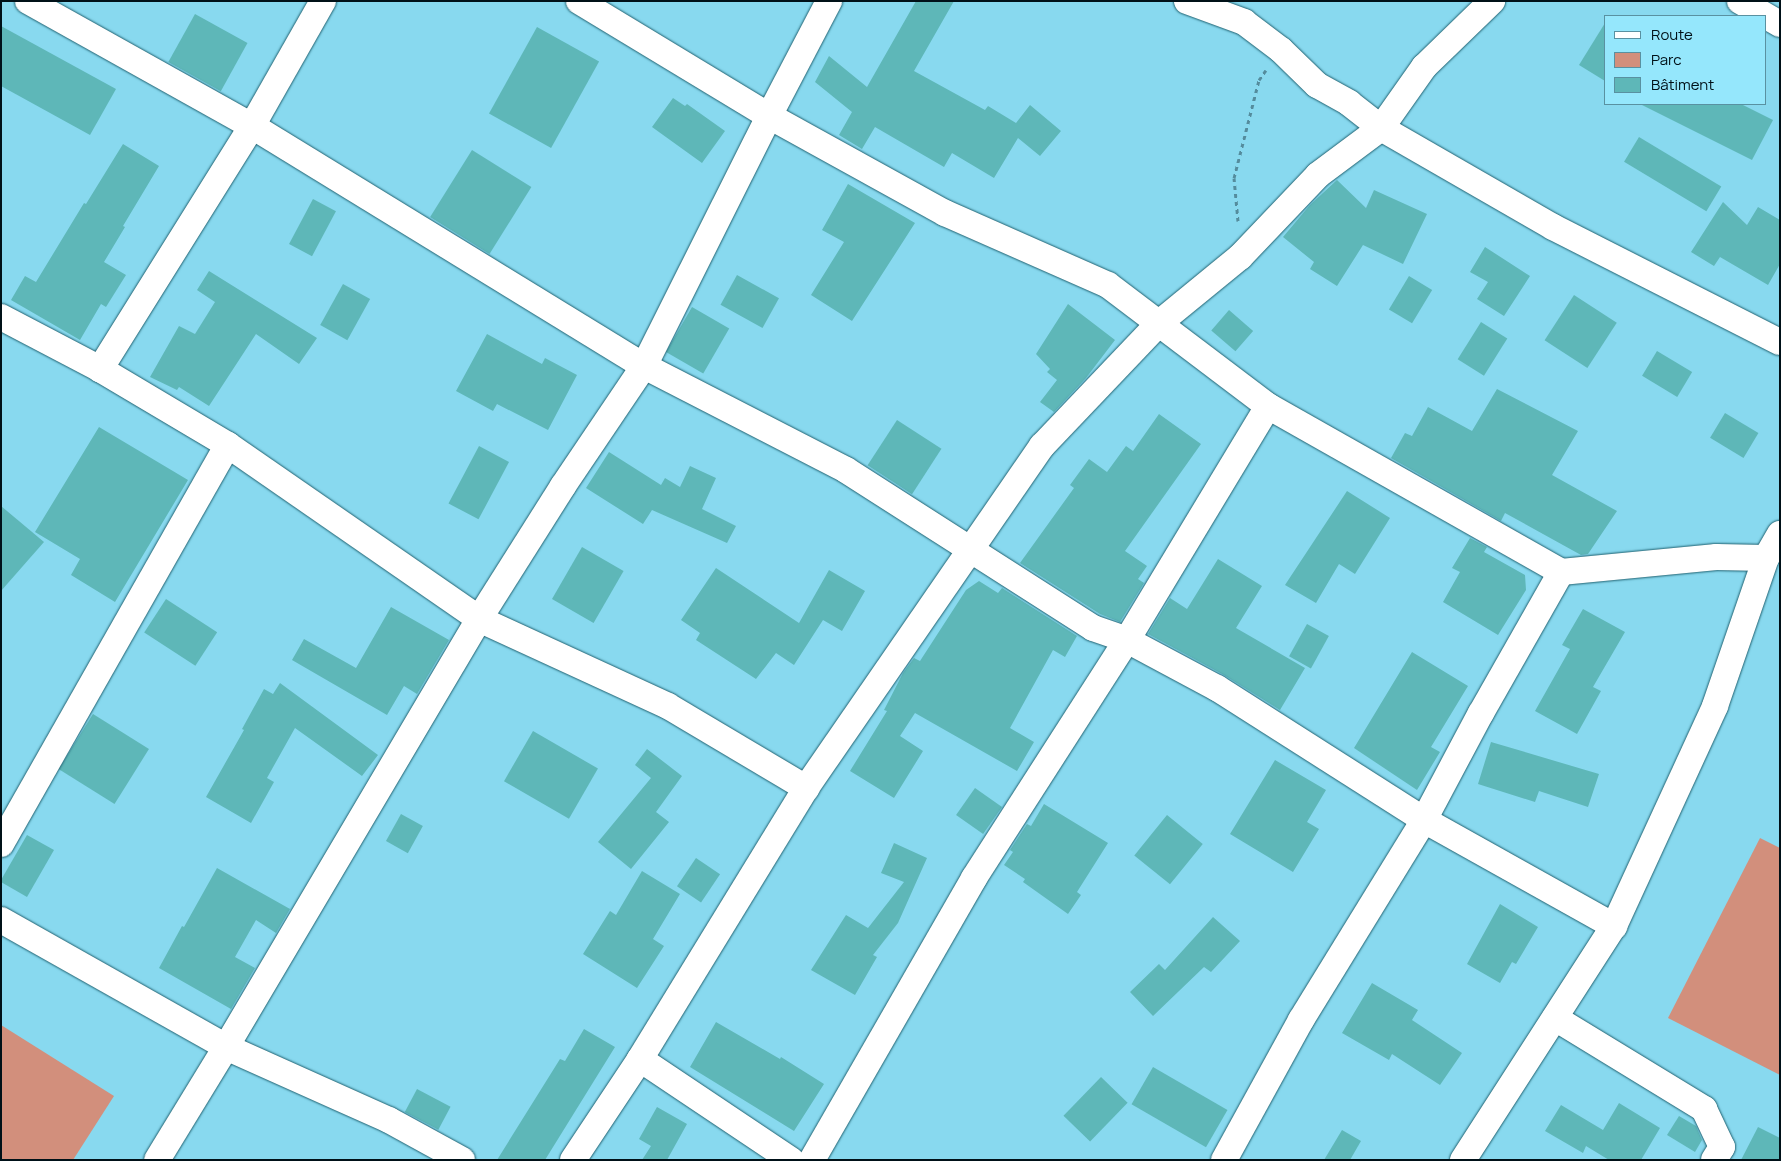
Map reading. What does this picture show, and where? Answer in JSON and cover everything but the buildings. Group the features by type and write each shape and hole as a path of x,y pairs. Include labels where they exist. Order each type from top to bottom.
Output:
{"street":[{"path":"28,1 252,126 644,366 846,470 1093,628 1127,640 1217,688 1424,820 1614,926"},
{"path":"100,369 252,126 323,1"},
{"path":"579,1 769,116 945,213 1108,285 1268,406 1561,572 1716,557 1766,558"},
{"path":"157,1160 479,619 563,486 644,366 769,116 829,1"},
{"path":"1187,1 1244,22 1281,50 1318,85 1350,103 1381,128 1553,227 1780,342"},
{"path":"573,1160 640,1059 806,788 1042,446 1158,324 1240,257 1318,175 1381,128 1424,67 1492,1"},
{"path":"1740,1 1764,15"},
{"path":"1766,16 1780,24"},
{"path":"1,317 100,369 228,445 479,619 668,706 806,788"},
{"path":"812,1160 974,878 1127,640 1268,406"},
{"path":"1,844 228,445"},
{"path":"1463,1160 1614,926 1714,706 1766,558 1780,534"},
{"path":"1224,1160 1301,1020 1424,820 1561,572"},
{"path":"1,920 226,1047 389,1120 462,1160"},
{"path":"1555,1018 1704,1109 1722,1146 1714,1160"},
{"path":"640,1059 791,1160"}],"path":[{"path":"1240,257 1234,178 1259,80 1281,50"}],"green space":[{"path":"1760,838 1780,848 1780,1075 1668,1018"},
{"path":"1,1025 114,1096 73,1160 1,1160"}]}
